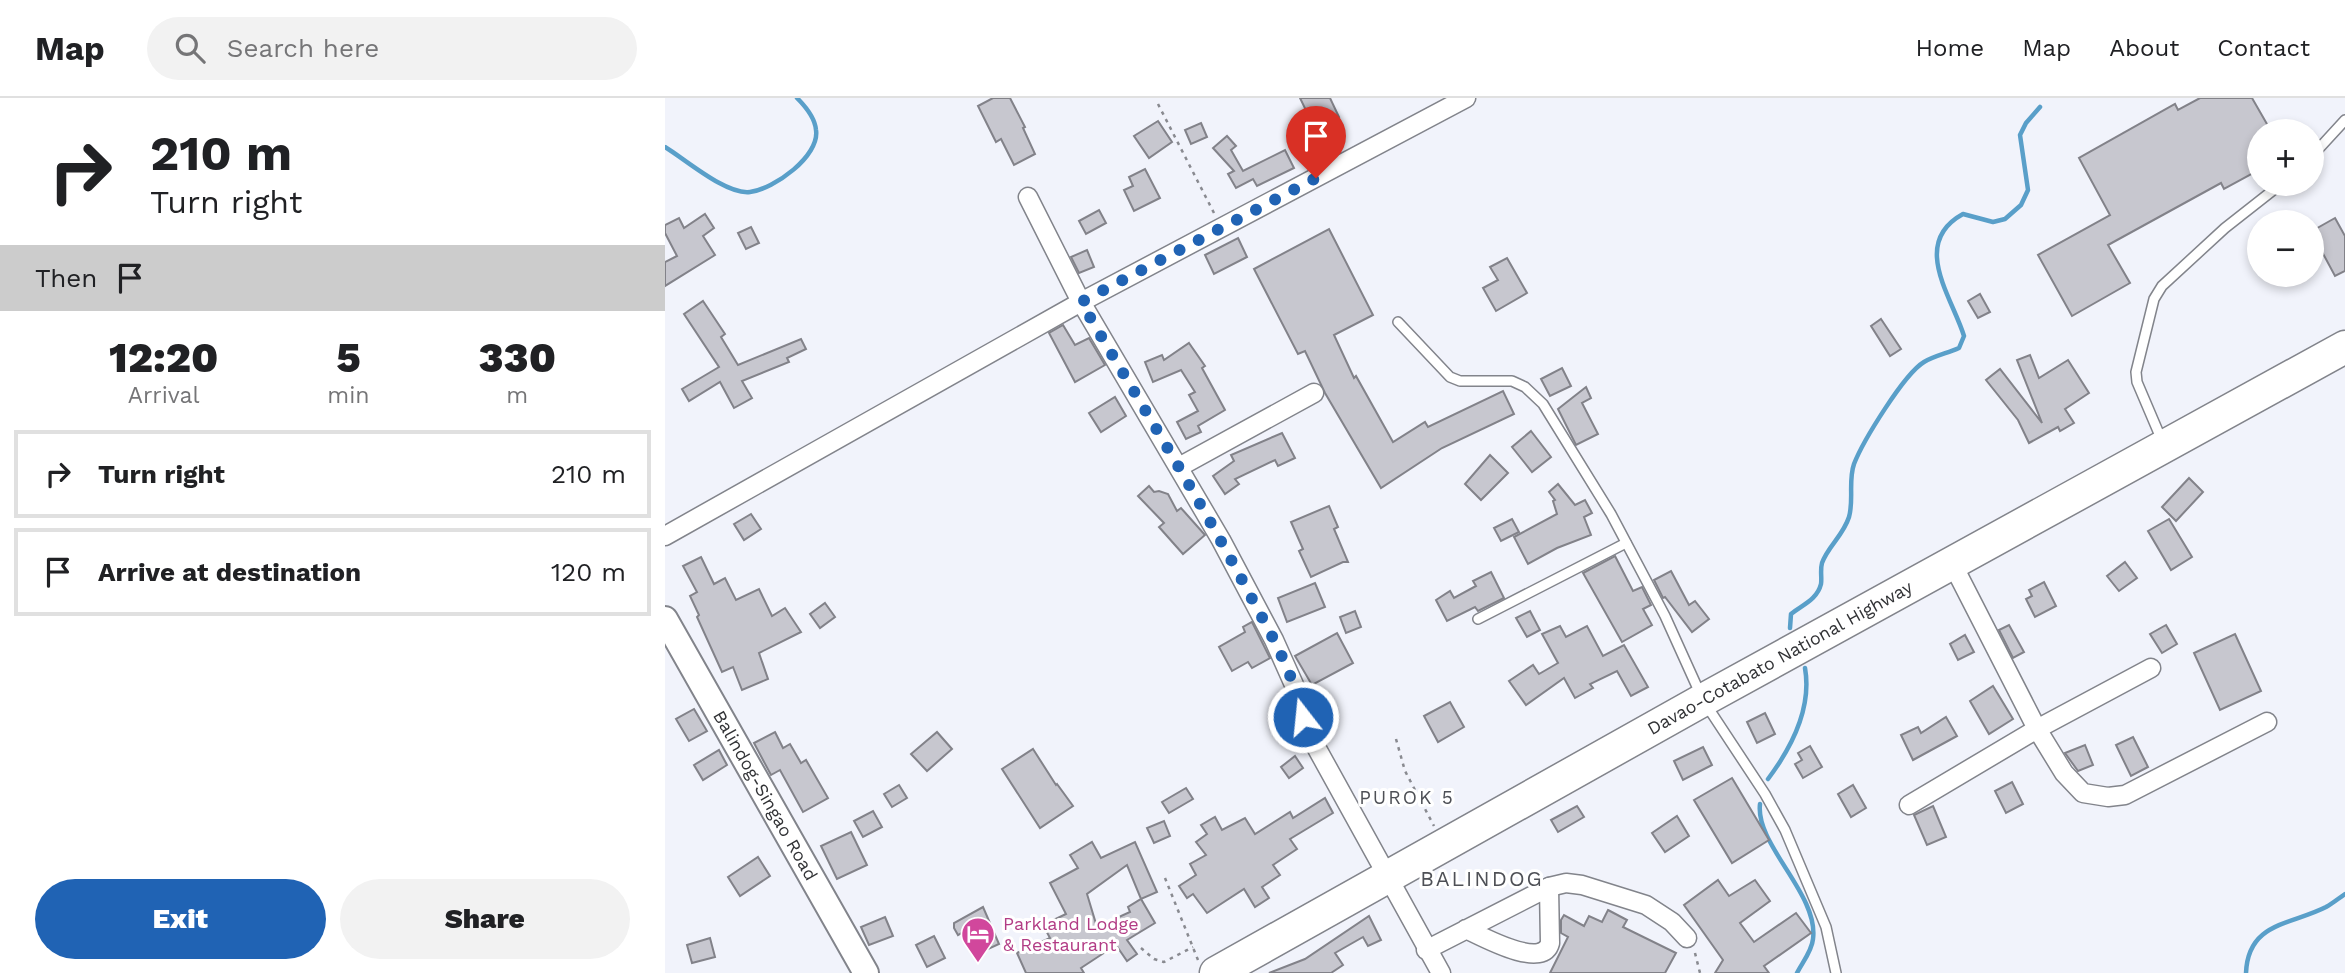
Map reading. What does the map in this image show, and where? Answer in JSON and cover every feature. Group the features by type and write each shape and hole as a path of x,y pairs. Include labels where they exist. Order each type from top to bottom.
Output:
{"highway":[{"name":"Davao-Cotabato National Highway","path":"1208,969 1389,875 2345,347"}],"street":[{"path":"665,537 1081,302 1467,98"},
{"path":"1028,197 1081,302 1179,467 1274,640 1295,687 1310,736 1441,973"},
{"path":"1179,467 1314,393"},
{"path":"1952,563 2037,729 2072,784 2083,793 2108,797 2125,794 2267,722"},
{"name":"Balindog-Singao Road","path":"665,619 866,973"},
{"path":"1909,805 2037,729 2151,668"},
{"path":"1426,950 1549,887 1572,883 1646,905 1666,917 1687,938"},
{"path":"1466,929 1522,952 1533,955 1543,953 1548,950 1550,943 1549,887"}],"lane":[{"path":"2324,143 2345,120"},
{"path":"2164,447 2137,382 2136,372 2154,299 2168,278 2266,196"},
{"path":"1398,322 1450,377 1478,382 1513,381 1543,404 1601,495 1665,616 1703,701 1786,830 1826,927 1836,973"},
{"path":"1478,619 1626,543"}],"path":[{"path":"1158,104 1222,229"},
{"path":"1397,738 1400,755 1414,792 1444,844"},
{"path":"1165,878 1193,947 1208,969"},
{"path":"1687,938 1697,956 1700,973"},
{"path":"1140,948 1154,959 1164,962 1193,947"}],"building":[{"path":"993,98 1010,98 1035,154 1014,165 1001,139 996,142 978,106"},
{"path":"1300,98 1330,98 1339,117 1315,129"},
{"path":"2200,98 2252,98 2264,119 2247,119 2247,177 2224,189 2221,183 2108,245 2130,283 2072,316 2038,255 2110,215 2079,158 2175,104 2178,110"},
{"path":"1158,121 1172,142 1149,158 1134,136"},
{"path":"1201,123 1207,137 1191,144 1185,130"},
{"path":"1227,136 1236,146 1231,150 1243,171 1285,150 1294,168 1257,186 1253,179 1236,188 1228,174 1234,171 1213,148"},
{"path":"1145,169 1160,198 1134,211 1124,190 1133,186 1129,177"},
{"path":"1099,210 1106,223 1086,234 1079,221"},
{"path":"705,214 714,228 703,236 715,255 665,286 665,262 677,256 665,233 665,225 679,218 684,228"},
{"path":"2335,218 2345,236 2345,271 2335,276 2324,255 2324,224"},
{"path":"751,227 759,243 746,249 738,233"},
{"path":"1329,229 1373,315 1334,335 1354,378 1356,376 1393,442 1425,422 1428,427 1503,391 1514,414 1442,448 1381,488 1325,393 1305,351 1298,354 1254,269"},
{"path":"1238,238 1247,257 1214,274 1205,255"},
{"path":"1087,250 1094,267 1079,273 1071,257"},
{"path":"1507,258 1527,293 1496,311 1483,288 1498,280 1490,267"},
{"path":"1980,294 1990,312 1978,318 1968,301"},
{"path":"703,301 725,334 721,337 738,365 801,339 806,349 787,358 789,362 742,381 752,398 734,408 720,382 689,401 682,389 719,367 684,314"},
{"path":"1881,319 1901,349 1890,356 1871,326"},
{"path":"1063,325 1075,345 1089,338 1105,365 1075,382 1049,333"},
{"path":"1189,343 1205,366 1202,368 1225,410 1198,426 1201,432 1186,439 1177,422 1198,411 1189,395 1195,392 1181,370 1153,382 1145,362 1162,355 1164,360"},
{"path":"2030,355 2039,378 2068,360 2089,393 2065,409 2074,423 2060,431 2058,427 2029,443 2018,420 1986,380 2000,369 2042,423 2017,360"},
{"path":"1562,368 1571,386 1550,396 1541,379"},
{"path":"1586,387 1591,398 1582,403 1598,434 1576,445 1558,409"},
{"path":"1115,397 1126,416 1101,432 1089,413"},
{"path":"1531,431 1551,457 1532,472 1512,447"},
{"path":"1282,433 1295,458 1278,466 1275,460 1235,479 1239,484 1225,494 1213,476 1234,461 1231,455"},
{"path":"1490,455 1508,473 1481,500 1465,484"},
{"path":"2189,478 2203,492 2176,521 2162,507"},
{"path":"1558,484 1575,505 1585,500 1592,513 1584,517 1591,535 1557,548 1528,564 1514,537 1557,514 1553,501 1555,500 1549,492"},
{"path":"1149,486 1154,492 1168,494 1177,511 1181,508 1205,535 1183,554 1159,527 1164,523 1138,496"},
{"path":"1329,506 1338,527 1334,529 1348,562 1311,577 1299,551 1303,549 1291,522"},
{"path":"751,514 761,529 744,540 734,524"},
{"path":"1512,519 1519,532 1501,541 1494,528"},
{"path":"2169,519 2192,557 2171,570 2148,531"},
{"path":"1615,556 1633,591 1642,587 1651,605 1643,609 1652,625 1622,642 1583,573"},
{"path":"701,557 714,584 725,578 736,600 759,589 772,616 785,608 801,632 759,653 768,679 742,690 733,667 722,672 697,617 699,615 690,596 697,592 683,566"},
{"path":"2125,562 2137,578 2119,591 2107,576"},
{"path":"1671,571 1689,605 1695,601 1709,619 1692,632 1665,597 1663,598 1654,580"},
{"path":"1491,572 1504,598 1478,611 1475,607 1447,621 1436,600 1450,591 1454,598 1476,586 1473,581"},
{"path":"2044,582 2056,606 2035,617 2026,599 2032,596 2029,590"},
{"path":"1315,583 1325,607 1287,622 1278,598"},
{"path":"825,603 835,617 820,628 810,614"},
{"path":"1355,611 1361,627 1346,633 1340,617"},
{"path":"1530,611 1540,630 1527,637 1516,618"},
{"path":"1252,622 1270,658 1252,668 1248,662 1232,671 1219,647 1245,632 1243,627"},
{"path":"2009,625 2024,652 2013,658 1999,630"},
{"path":"2166,625 2177,644 2162,653 2150,634"},
{"path":"1560,626 1566,637 1587,626 1603,656 1624,645 1648,687 1631,696 1617,671 1590,684 1593,688 1575,698 1564,678 1526,705 1509,681 1533,665 1539,674 1558,663 1542,634"},
{"path":"1337,633 1353,663 1312,685 1295,656"},
{"path":"2235,634 2261,691 2220,710 2194,653"},
{"path":"1965,635 1974,652 1958,660 1950,644"},
{"path":"1993,686 2013,719 1989,734 1970,701"},
{"path":"1450,702 1464,727 1438,742 1424,716"},
{"path":"694,709 707,731 689,741 676,719"},
{"path":"1765,713 1775,734 1757,743 1747,722"},
{"path":"1946,717 1957,736 1913,760 1901,735 1918,727 1921,733"},
{"path":"775,732 783,748 790,744 801,763 806,760 828,798 803,812 780,770 771,775 754,743"},
{"path":"937,732 952,749 927,771 911,754"},
{"path":"2133,737 2148,767 2131,776 2116,745"},
{"path":"2085,745 2093,765 2078,771 2065,753"},
{"path":"1810,746 1822,767 1803,778 1795,764 1802,760 1798,753"},
{"path":"1703,747 1712,765 1683,780 1674,761"},
{"path":"1033,749 1073,806 1040,828 1002,769"},
{"path":"719,750 727,765 703,780 694,765"},
{"path":"1295,756 1303,768 1289,778 1281,767"},
{"path":"1732,778 1769,840 1732,863 1694,800"},
{"path":"2012,782 2023,804 2006,813 1995,791"},
{"path":"899,785 907,798 892,807 884,794"},
{"path":"1853,785 1866,808 1851,817 1838,794"},
{"path":"1186,788 1193,799 1169,813 1162,802"},
{"path":"1325,798 1333,813 1290,839 1297,849 1273,865 1280,875 1262,887 1269,898 1255,907 1244,889 1207,913 1193,894 1187,898 1179,886 1196,875 1190,864 1206,855 1196,842 1207,834 1201,825 1215,817 1222,830 1245,818 1255,834 1290,812 1293,818"},
{"path":"1577,806 1584,817 1558,832 1551,820"},
{"path":"1933,806 1946,837 1927,845 1914,815"},
{"path":"873,811 882,827 863,837 854,821"},
{"path":"1677,816 1689,836 1665,852 1652,833"},
{"path":"1164,821 1170,836 1154,843 1147,828"},
{"path":"851,832 867,865 837,879 821,846"},
{"path":"1092,842 1101,858 1135,842 1157,892 1141,899 1155,923 1127,940 1137,954 1127,961 1116,945 1081,968 1084,973 1026,973 1017,953 1050,938 1043,925 1066,914 1050,883 1078,868 1070,855","holes":["1127,865 1141,899 1128,907 1130,912 1097,927 1087,894"]},
{"path":"758,857 770,876 740,896 728,877"},
{"path":"1718,880 1729,896 1755,880 1770,901 1740,923 1754,942 1796,913 1811,933 1764,966 1769,973 1715,973 1723,960 1684,905"},
{"path":"983,907 999,944 986,950 975,925 958,935 954,928 954,923"},
{"path":"1608,910 1627,920 1623,927 1676,953 1665,973 1550,973 1568,937 1561,933 1561,920 1564,915 1584,926 1589,916 1602,922"},
{"path":"1369,916 1381,940 1368,946 1363,937 1335,953 1343,965 1331,973 1269,973 1305,959"},
{"path":"885,917 893,936 869,945 861,927"},
{"path":"934,936 945,958 927,967 916,945"},
{"path":"710,938 715,957 692,963 687,945"}],"waterway":[{"path":"665,147 729,188 750,192 760,190 793,170 811,150 815,140 814,121 797,98"},
{"path":"1790,628 1791,614 1813,598 1819,590 1822,563 1849,517 1854,464 1875,425 1895,393 1916,369 1928,360 1959,348 1964,336 1939,271 1939,240 1947,226 1963,214 1993,222 2005,219 2021,205 2028,190 2020,135 2040,107"},
{"path":"1768,779 1785,754 1803,712 1806,698 1805,668"},
{"path":"1760,804 1761,820 1767,836 1798,887 1812,922 1812,943 1797,973"},
{"path":"2246,973 2254,944 2263,934 2326,907 2345,894"}],"place":[{"name":"Parkland Lodge & Restaurant","path":"978,964"}],"district":[{"name":"PUROK 5","path":"1407,797"},
{"name":"BALINDOG","path":"1482,879"}],"route":[{"path":"1303,717 1287,666 1221,540 1081,302 1316,178"}]}
